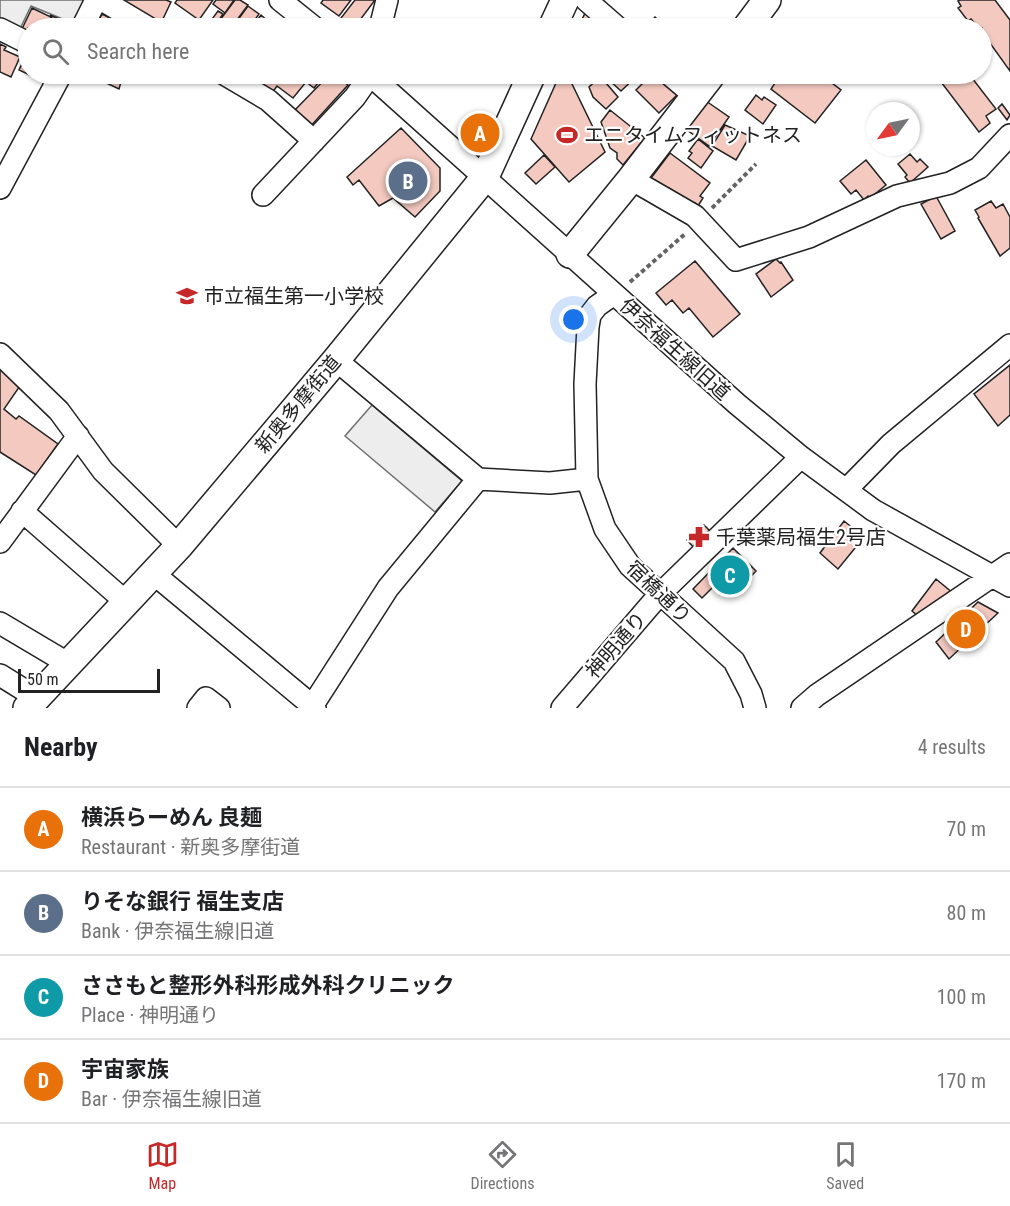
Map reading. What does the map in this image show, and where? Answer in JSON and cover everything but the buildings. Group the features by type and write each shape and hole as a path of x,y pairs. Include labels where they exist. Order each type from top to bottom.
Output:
{"main road":[{"path":"557,18 565,0"},
{"path":"754,18 767,0"},
{"name":"新奥多摩街道","path":"32,703 154,574 336,360 485,177 527,84"},
{"path":"570,254 632,180 704,84"}],"street":[{"path":"87,18 96,0"},
{"path":"102,0 132,18"},
{"path":"280,0 302,18"},
{"path":"382,18 387,0"},
{"path":"586,0 607,18"},
{"path":"0,29 18,38"},
{"path":"0,188 56,84"},
{"path":"241,84 268,100 314,141"},
{"path":"263,195 355,97 363,84"},
{"name":"伊奈福生線旧道","path":"381,84 737,404 801,457 873,510 1001,581"},
{"path":"681,84 695,96"},
{"path":"632,180 695,216 736,260 809,237 897,196 950,183 979,168 1006,148"},
{"name":"宿橋通り","path":"614,294 597,306 590,315 588,327 585,384 587,479 605,529 630,566 734,661 751,694 755,708"},
{"path":"846,490 906,431 1010,345"},
{"path":"0,354 59,411 103,471 178,546"},
{"path":"336,360 478,479 550,483 587,479"},
{"path":"0,542 78,436"},
{"name":"神明通り","path":"562,708 660,595 801,457"},
{"path":"154,574 313,707 388,588 478,479"},
{"path":"22,511 126,602"},
{"path":"802,708 817,695 1001,581 1010,564"},
{"path":"0,623 69,664"},
{"path":"0,675 32,703"},
{"path":"198,708 206,698 219,708"}],"shaded area":[{"path":"0,0 86,0 78,18 60,18 31,6 25,18 18,18 18,33 0,25"},
{"path":"372,405 462,481 435,512 345,436"}],"place":[{"name":"横浜らーめん 良麺","path":"480,133"},
{"name":"エニタイムフィットネス","path":"567,135"},
{"name":"りそな銀行 福生支店","path":"408,181"},
{"name":"市立福生第一小学校","path":"187,296"},
{"name":"千葉薬局福生2号店","path":"699,537"},
{"name":"ささもと整形外科形成外科クリニック","path":"730,575"},
{"name":"宇宙家族","path":"966,629"}]}
